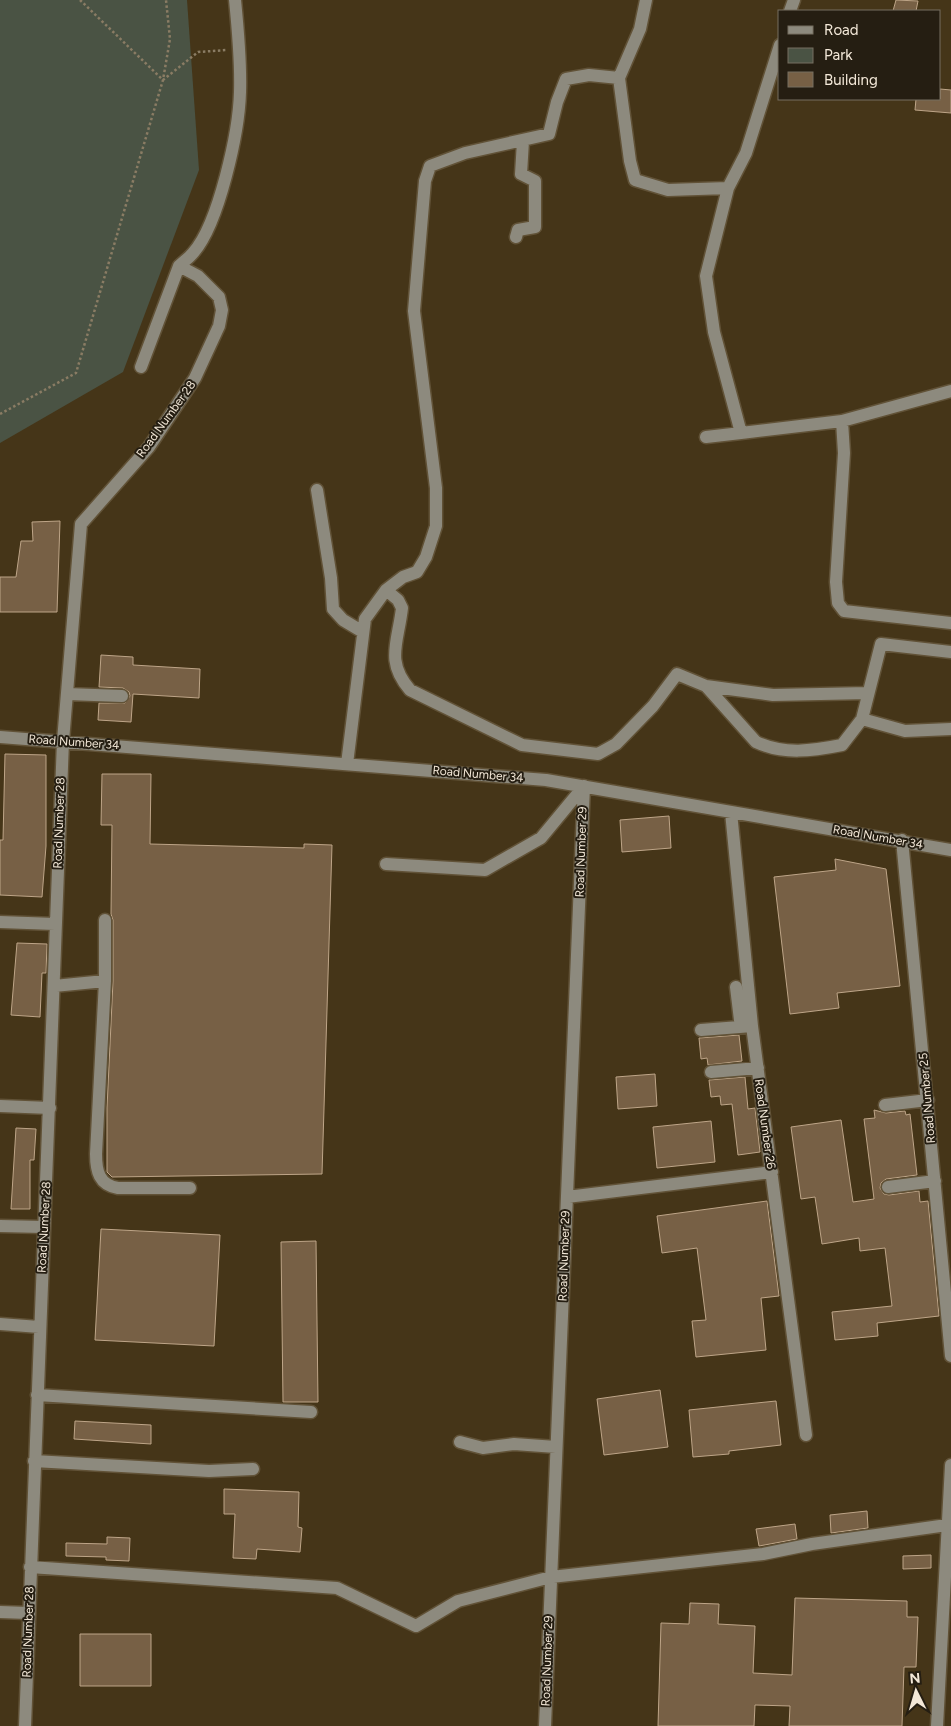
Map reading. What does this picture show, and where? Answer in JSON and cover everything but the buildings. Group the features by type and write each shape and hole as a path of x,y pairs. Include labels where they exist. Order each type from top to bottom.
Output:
{"street":[{"path":"141,367 179,266 194,252 209,227 224,182 233,145 240,93 235,0"},
{"path":"646,0 640,29 619,78 630,161 635,180 668,190 728,188"},
{"path":"740,433 714,332 706,276 728,188 746,153 778,51"},
{"path":"347,764 365,619 386,590 403,577 417,572 426,557 436,526 436,488 414,311 425,181 430,166 442,160 502,143 523,141 550,134 557,102 566,79 589,75 619,78"},
{"path":"516,238 518,230 535,226 535,181 521,174 523,141"},
{"name":"Road Number 28","path":"26,1726 28,1613 43,1228 50,1108 62,741 81,524 149,447 195,378 219,326 222,310 219,297 198,276 179,266"},
{"path":"706,437 842,421 951,391"},
{"path":"842,421 844,454 836,582 838,603 844,611 951,623"},
{"path":"317,490 331,578 333,609 343,620 363,632"},
{"path":"386,590 398,600 402,608 394,666 400,679 410,690 522,745 598,754 616,744 653,706 677,674 706,686 773,695 868,693"},
{"path":"706,686 756,742 767,748 788,751 814,751 842,745 862,719 882,644 951,652"},
{"path":"67,694 122,696"},
{"path":"862,719 905,731 951,729"},
{"name":"Road Number 34","path":"0,737 546,780 902,840 951,850"},
{"path":"386,864 485,870 542,838 584,786"},
{"name":"Road Number 29","path":"544,1726 584,786"},
{"name":"Road Number 26","path":"732,812 744,1002 752,1026 806,1435"},
{"name":"Road Number 25","path":"902,840 951,1356"},
{"path":"105,920 105,981 96,1154 98,1174 109,1186 118,1188 190,1188"},
{"path":"0,922 55,924"},
{"path":"54,986 105,981"},
{"path":"736,987 744,1002 740,1020"},
{"path":"701,1030 752,1026"},
{"path":"711,1072 758,1068"},
{"path":"885,1106 928,1100"},
{"path":"0,1106 50,1108"},
{"path":"567,1197 772,1172"},
{"path":"888,1187 935,1181"},
{"path":"0,1226 43,1228"},
{"path":"0,1324 39,1327"},
{"path":"37,1395 312,1412"},
{"path":"460,1442 482,1448 514,1444 556,1447"},
{"path":"34,1461 209,1471 253,1469"},
{"path":"937,1726 951,1466"},
{"path":"30,1567 337,1588 416,1626 458,1601 551,1577 764,1554 812,1544 947,1525"},
{"path":"0,1612 28,1613"}],"path":[{"path":"80,0 163,80"},
{"path":"0,414 76,373 163,80 170,39 166,0"},
{"path":"163,80 198,52 239,50"}],"green space":[{"path":"0,0 187,0 199,170 123,372 0,443"}]}
